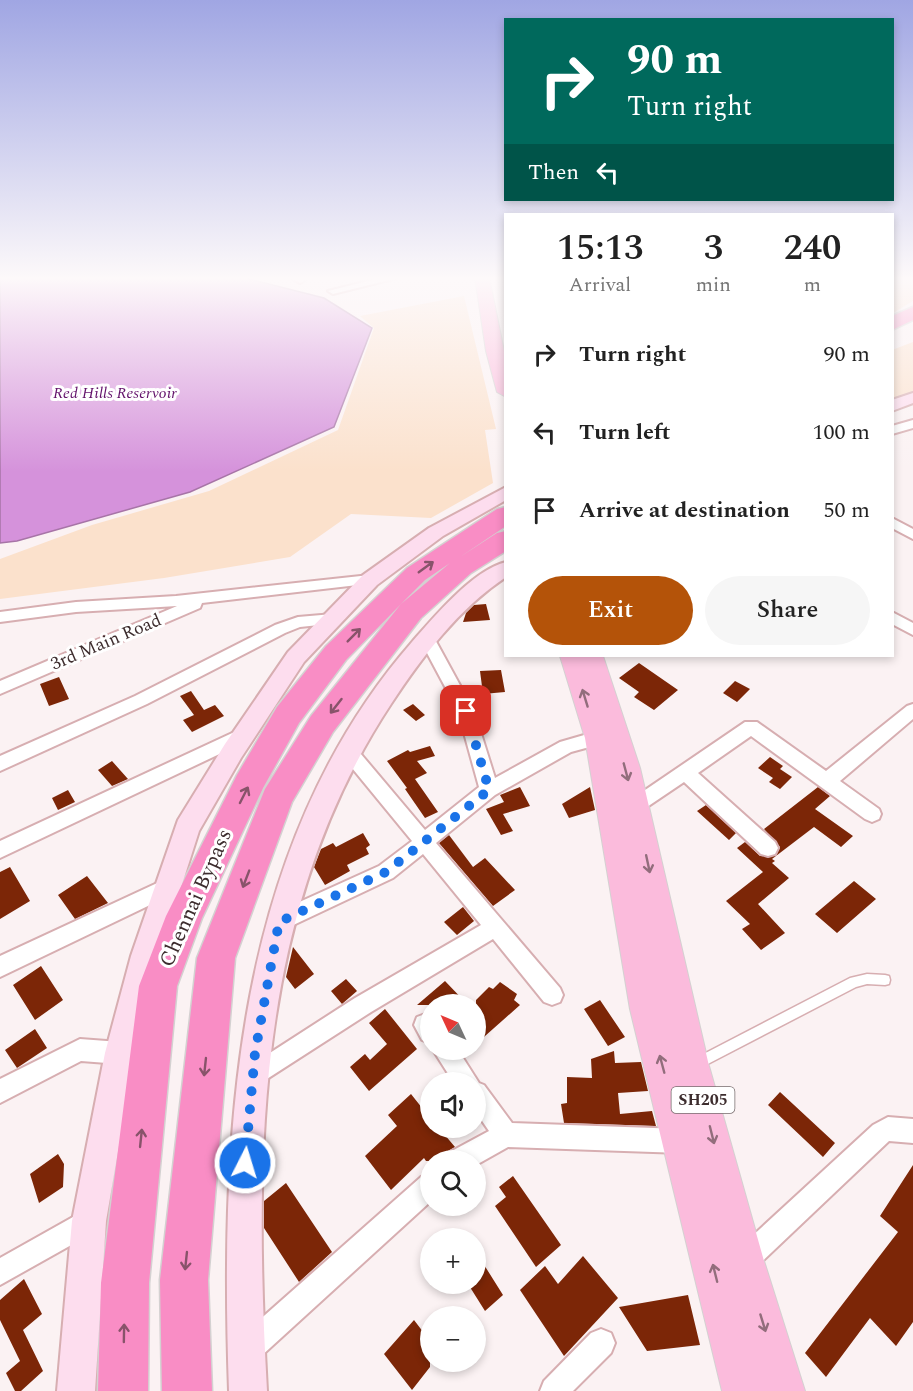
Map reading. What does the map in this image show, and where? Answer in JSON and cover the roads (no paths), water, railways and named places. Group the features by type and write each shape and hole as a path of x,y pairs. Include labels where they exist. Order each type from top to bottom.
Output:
{"highway":[{"name":"Chennai Bypass","path":"186,1391 184,1280 216,958 277,800 322,724 398,609 416,574 504,515"},
{"name":"Chennai Bypass","path":"123,1391 124,1283 158,986 170,948 244,794 288,715 336,653 398,609 504,540"}],"main road":[{"path":"501,342 504,371"},
{"path":"572,657 598,738 647,1009 683,1141 744,1391"},
{"name":"SH205","path":"591,657 635,806 692,1066 744,1261 783,1391"}],"street":[{"path":"894,405 913,399"},
{"path":"894,429 913,424"},
{"path":"248,1391 243,1184 252,1078 279,922 318,811 375,704 398,609 436,532 504,493"},
{"path":"894,523 913,535"},
{"path":"0,764 141,700 298,622 398,609 504,569"},
{"path":"0,617 76,607 212,597 398,609"},
{"name":"3rd Main Road","path":"0,688 212,597"},
{"path":"398,609 466,711 489,790"},
{"path":"894,618 913,630"},
{"path":"76,1391 89,1221 120,1053 145,956 187,828 243,735 296,657 333,619"},
{"path":"826,783 913,710"},
{"path":"635,806 751,727 872,814"},
{"path":"0,850 243,735"},
{"path":"279,922 386,872 422,840 489,790 566,747 598,738"},
{"path":"349,752 552,995"},
{"path":"685,772 768,848"},
{"path":"0,967 168,887"},
{"path":"252,1078 363,1005 495,927"},
{"path":"0,1091 80,1050 120,1053"},
{"path":"486,1107 506,1135"},
{"path":"744,1261 881,1133 888,1129 913,1131"},
{"path":"479,1150 506,1135 683,1141"},
{"path":"246,1350 420,1195"},
{"path":"0,1272 89,1221"},
{"path":"564,1387 601,1343"}],"lane":[{"path":"692,1066 854,982 867,979 885,980"}],"water":[{"name":"Red Hills Reservoir","path":"0,342 367,342 334,427 190,492 17,541 0,543"}]}
